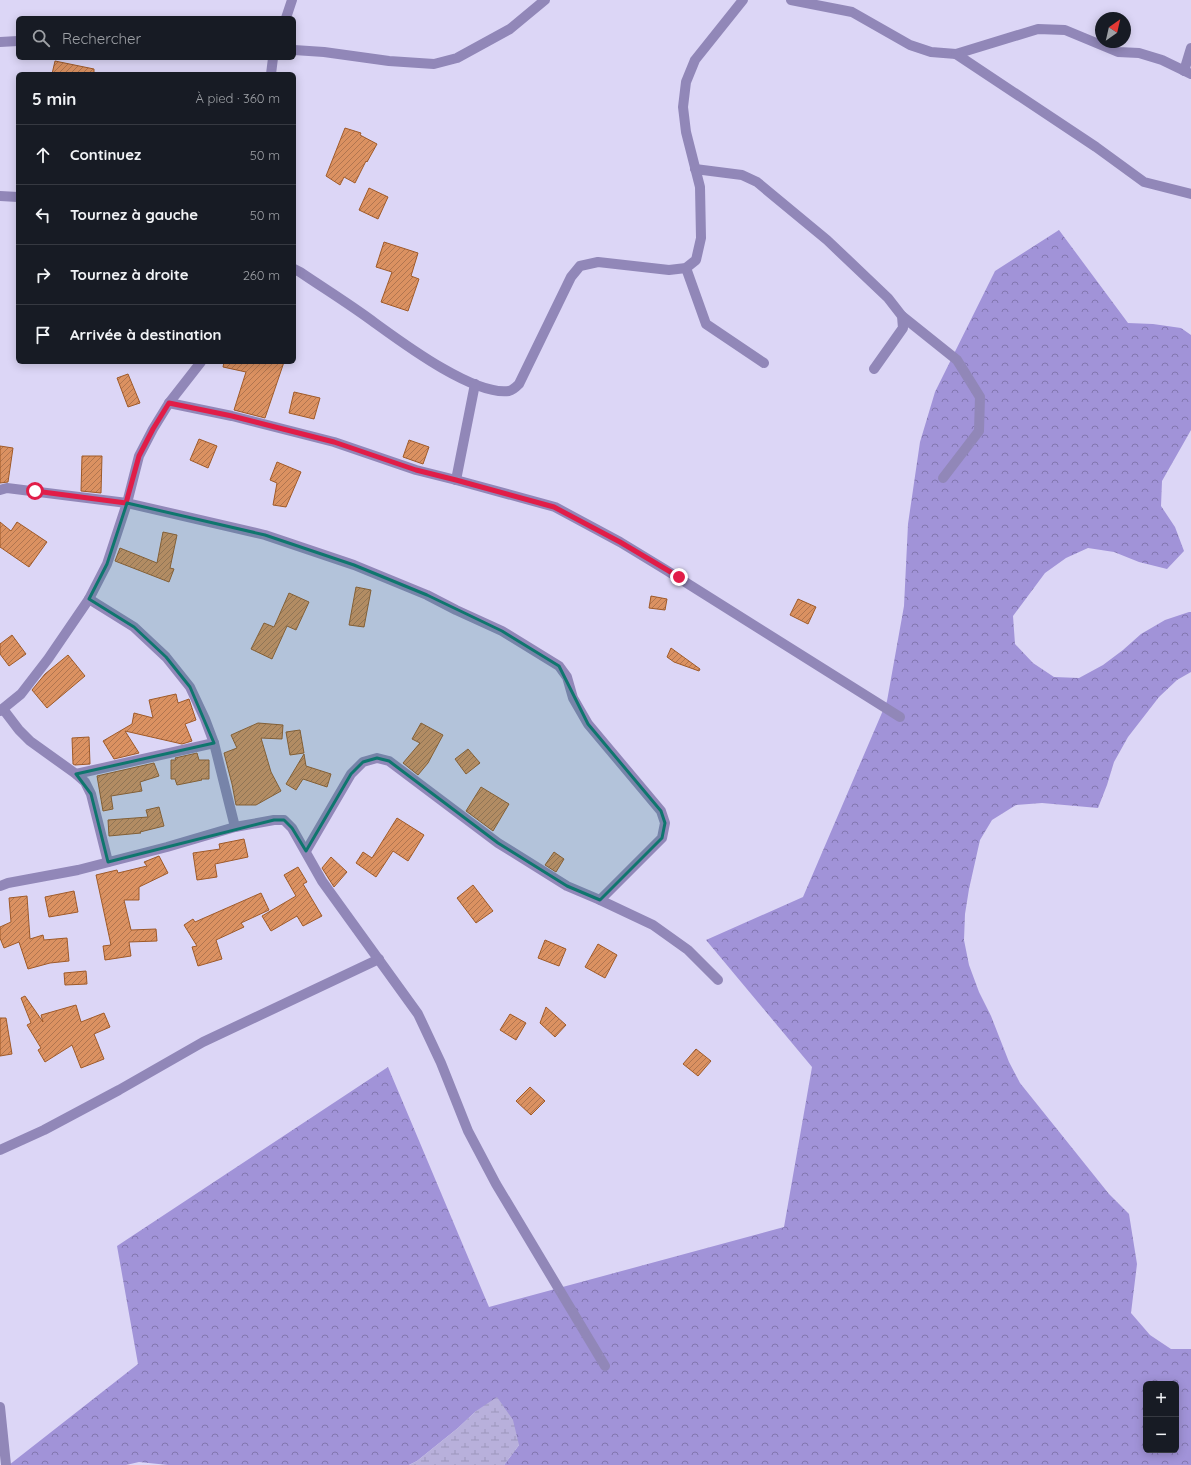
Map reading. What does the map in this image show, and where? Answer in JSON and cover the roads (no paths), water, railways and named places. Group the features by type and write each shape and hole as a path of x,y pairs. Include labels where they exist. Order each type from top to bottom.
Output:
{"street":[{"path":"287,16 292,0"},
{"path":"296,50 324,52 389,61 434,64 457,58 510,29 545,0"},
{"path":"296,270 374,322 406,346 456,375 475,384 501,391 511,390 519,384 571,277 580,266 598,262 669,270 686,268 696,260 701,238 700,187 686,132 683,107 686,82 695,60 743,0"},
{"path":"791,0 852,12 910,45 931,52 956,54 1038,29 1065,30 1118,52 1139,53 1162,60 1188,73 1191,48"},
{"path":"0,42 16,41"},
{"path":"956,54 1096,147 1144,182 1191,194"},
{"path":"271,72 272,60"},
{"path":"695,169 742,175 757,182 827,240 888,298 902,316 957,360 980,397 979,431 943,478"},
{"path":"0,196 16,197"},
{"path":"686,268 706,324 764,363"},
{"path":"874,369 903,328 902,316"},
{"path":"108,862 91,794 86,782 30,741 2,710 25,688 48,659 89,599 107,564 139,456 169,403 198,364"},
{"path":"456,480 475,384"},
{"path":"169,403 232,416 334,442 416,470 554,507 620,542 754,624 900,717"},
{"path":"0,490 7,488 126,503 265,534 354,565 427,595 502,631 559,666 567,677 573,698 588,724 661,811 665,823 662,838 600,900"},
{"path":"89,599 134,627 166,657 190,687 206,719 214,744 235,827"},
{"path":"76,774 214,744"},
{"path":"306,851 351,774 363,762 377,758 389,761 504,846 567,886 653,925 688,950 718,980"},
{"path":"0,886 8,883 78,870 167,847 235,827 274,820 284,820 292,828 322,881 418,1014 441,1063 468,1131 496,1184 605,1366"},
{"path":"0,1150 51,1126 119,1090 203,1042 379,959"},
{"path":"0,1407 6,1465"}]}
